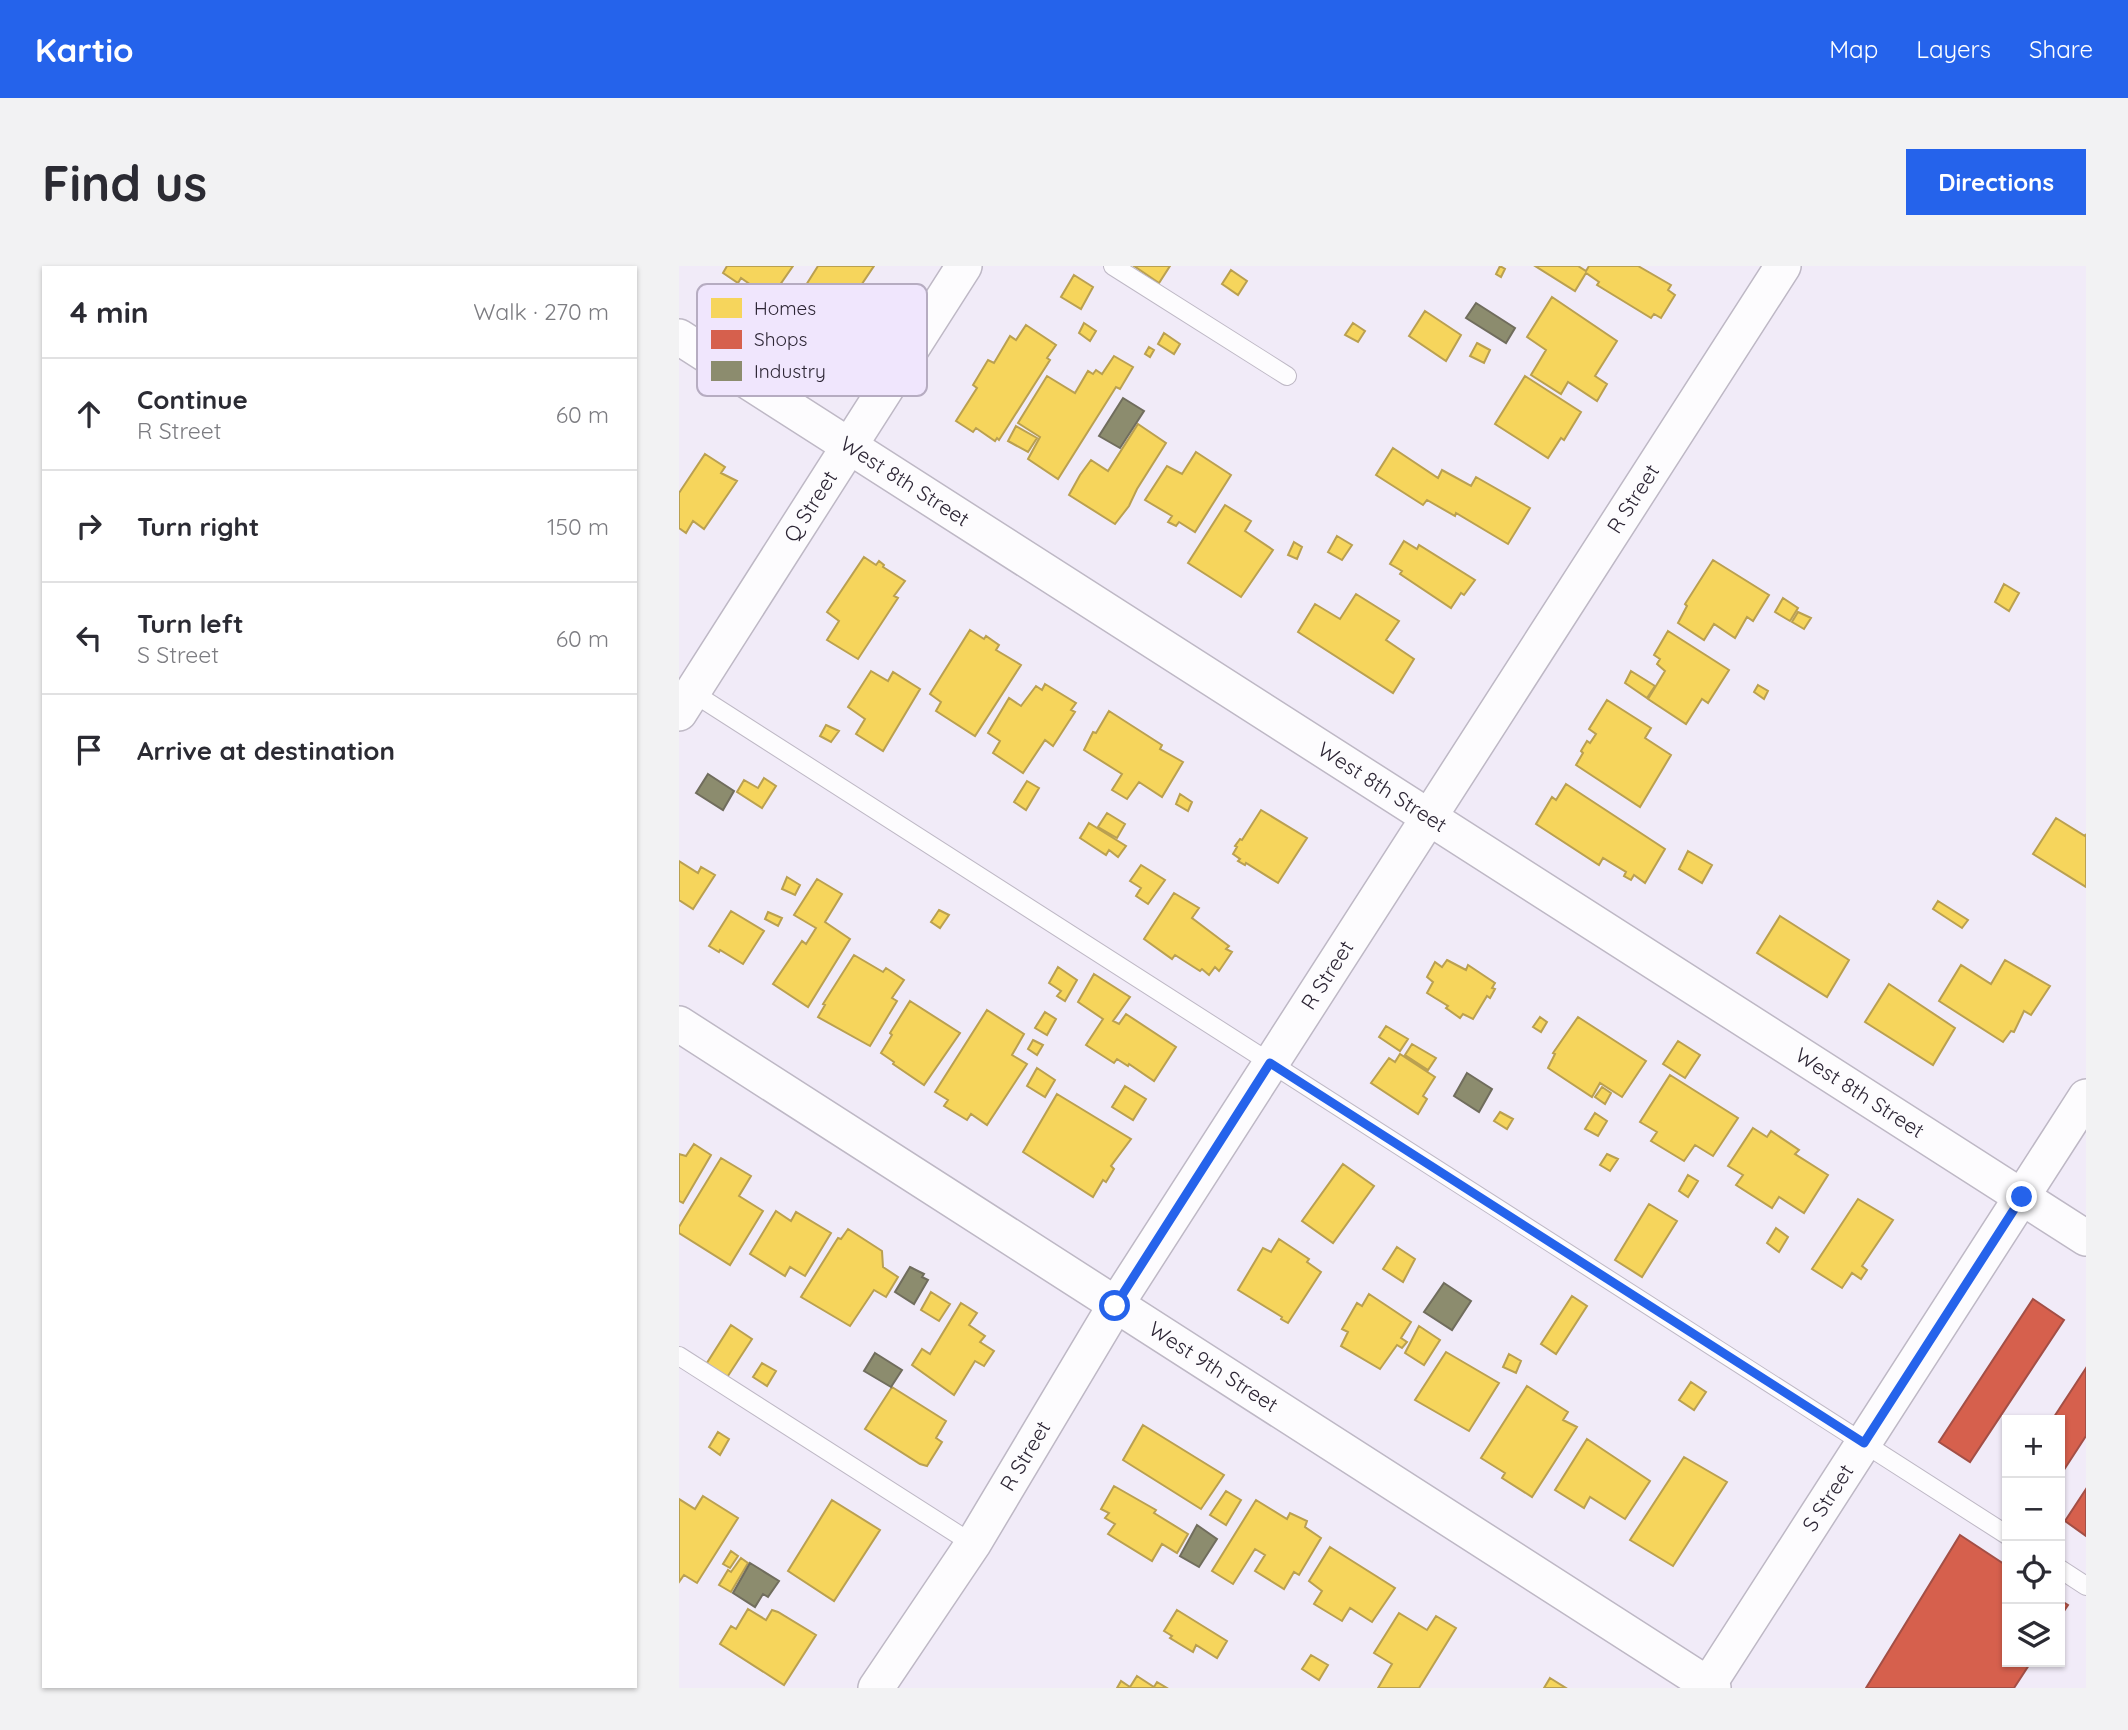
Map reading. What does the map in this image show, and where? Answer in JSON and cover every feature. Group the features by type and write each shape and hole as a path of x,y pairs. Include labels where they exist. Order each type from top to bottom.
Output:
{"street":[{"name":"Q Street","path":"927,324 964,266"},
{"name":"R Street","path":"876,1688 973,1544 1115,1306 1783,266"},
{"name":"West 8th Street","path":"679,337 697,349"},
{"name":"West 8th Street","path":"771,396 2086,1238"},
{"name":"Q Street","path":"683,696 881,396"},
{"name":"West 9th Street","path":"679,1024 1709,1687"},
{"name":"S Street","path":"1709,1687 2086,1097"}],"lane":[{"path":"1114,266 1287,376"},
{"path":"683,696 1270,1063 2002,1532"},
{"path":"679,1356 973,1544"},
{"path":"2065,1572 2086,1586"}],"building: Homes":[{"path":"727,266 793,266 780,284 750,284 741,278 738,283 723,273"},
{"path":"818,266 874,266 862,284 807,284"},
{"path":"1134,266 1170,266 1159,283"},
{"path":"1500,266 1505,269 1501,277 1496,274"},
{"path":"1535,266 1578,266 1586,271 1589,266 1638,266 1671,285 1668,290 1675,295 1661,318 1654,314 1651,318 1597,285 1599,282 1586,273 1575,291"},
{"path":"1231,270 1247,281 1238,295 1222,284"},
{"path":"1074,275 1093,287 1081,309 1061,297"},
{"path":"1552,297 1617,341 1595,376 1607,384 1597,401 1568,382 1561,394 1531,375 1546,350 1527,337"},
{"path":"1425,311 1461,335 1446,361 1409,336"},
{"path":"1084,323 1096,331 1090,341 1079,333"},
{"path":"1353,323 1365,331 1358,342 1345,335"},
{"path":"1026,325 1056,345 1047,358 1050,360 999,440 997,438 995,441 976,428 973,432 956,421 977,388 973,385 988,360 994,363 1010,336 1016,340"},
{"path":"1164,333 1180,344 1174,354 1158,344"},
{"path":"1477,343 1490,350 1484,363 1470,356"},
{"path":"1149,347 1154,350 1150,357 1145,354"},
{"path":"1114,356 1133,367 1120,389 1116,387 1058,479 1028,459 1040,437 1018,423 1047,376 1075,393 1088,371 1093,374 1096,370 1102,374"},
{"path":"1525,376 1581,412 1564,440 1561,438 1548,458 1495,424"},
{"path":"1138,424 1166,443 1129,506 1115,524 1069,495 1091,460 1108,471"},
{"path":"1016,426 1037,438 1028,452 1008,441"},
{"path":"1393,448 1438,478 1442,470 1471,486 1476,477 1530,508 1508,544 1456,513 1455,516 1427,500 1423,505 1376,475"},
{"path":"1196,452 1231,475 1195,532 1179,522 1176,526 1168,522 1172,516 1145,500 1167,466 1182,474"},
{"path":"705,454 725,467 721,473 737,481 704,529 693,521 686,533 679,528 679,493"},
{"path":"1225,505 1251,521 1245,531 1273,550 1241,597 1188,563"},
{"path":"1337,536 1352,545 1342,560 1328,552"},
{"path":"1404,541 1417,549 1419,545 1475,580 1464,595 1461,593 1451,608 1400,574 1402,571 1390,564"},
{"path":"1294,542 1302,547 1297,559 1288,555"},
{"path":"864,557 876,565 879,561 883,567 905,581 894,596 898,598 858,659 827,640 839,621 827,612"},
{"path":"1713,560 1769,595 1753,621 1747,617 1735,638 1714,624 1704,640 1678,623 1687,606 1685,604"},
{"path":"2004,584 2019,593 2009,611 1995,602"},
{"path":"1356,594 1399,621 1386,640 1414,659 1393,693 1298,632 1315,604 1340,619"},
{"path":"1783,598 1798,608 1790,621 1775,612"},
{"path":"1798,612 1811,618 1804,629 1792,622"},
{"path":"970,630 984,639 986,636 999,645 996,650 1021,665 975,736 936,711 941,702 930,694"},
{"path":"1668,631 1729,670 1708,703 1702,699 1686,724 1648,699 1665,671 1657,664 1660,659 1654,655"},
{"path":"871,671 888,681 893,672 920,689 883,751 856,734 865,719 848,707"},
{"path":"1631,671 1655,686 1647,698 1625,683"},
{"path":"1045,684 1076,703 1071,710 1075,712 1053,746 1045,740 1023,773 993,753 1000,741 988,733 1009,698 1021,706 1036,686 1042,690"},
{"path":"1758,685 1768,691 1764,699 1754,692"},
{"path":"1607,700 1651,728 1645,738 1671,755 1640,807 1576,765 1587,741 1590,743 1596,734 1589,729"},
{"path":"1109,711 1162,745 1160,749 1183,762 1162,797 1139,782 1127,799 1112,790 1122,774 1084,750 1093,732 1096,733"},
{"path":"826,725 839,731 831,742 820,736"},
{"path":"764,778 776,786 762,808 737,792 744,780 758,788"},
{"path":"1027,781 1039,788 1026,810 1014,802"},
{"path":"1566,784 1665,849 1645,883 1634,875 1631,880 1624,876 1626,872 1603,858 1599,865 1536,824 1552,797 1556,800"},
{"path":"1180,794 1192,802 1188,811 1176,804"},
{"path":"1261,810 1307,838 1278,883 1246,863 1245,865 1238,861 1240,859 1233,854 1237,847 1235,846 1242,840"},
{"path":"1107,813 1125,824 1117,838 1098,827"},
{"path":"2056,818 2085,836 2086,834 2086,887 2033,854"},
{"path":"1089,823 1126,846 1118,857 1109,850 1106,855 1080,838"},
{"path":"1688,851 1712,865 1702,883 1679,869"},
{"path":"679,861 698,873 701,867 715,875 693,909 679,900"},
{"path":"1141,865 1165,880 1148,904 1136,896 1141,888 1130,881"},
{"path":"787,877 800,885 795,895 782,889"},
{"path":"817,879 842,894 825,922 850,939 808,1007 773,984 802,941 806,944 816,928 794,915"},
{"path":"1174,893 1199,908 1192,918 1229,946 1226,949 1232,952 1219,971 1215,967 1209,975 1175,955 1172,959 1144,939"},
{"path":"1938,901 1968,920 1962,928 1933,909"},
{"path":"939,910 949,915 940,928 931,922"},
{"path":"731,911 764,931 743,964 709,946"},
{"path":"768,912 782,918 778,926 765,919"},
{"path":"1780,916 1849,960 1827,997 1757,953"},
{"path":"854,955 883,972 886,968 904,980 892,998 897,1001 870,1046 818,1017 825,1005 823,1004"},
{"path":"1447,960 1466,970 1468,965 1495,983 1490,998 1487,996 1473,1019 1463,1014 1460,1018 1446,1008 1448,1006 1427,993 1433,982 1427,977 1435,962 1442,967"},
{"path":"2005,960 2050,986 2031,1015 2024,1011 2014,1032 2011,1031 2003,1042 1939,1001 1961,965 1991,984"},
{"path":"1058,967 1077,980 1065,1001 1057,996 1061,991 1049,983"},
{"path":"1094,974 1130,997 1113,1021 1119,1024 1126,1014 1176,1047 1154,1081 1129,1064 1128,1066 1117,1059 1114,1063 1086,1045 1103,1019 1078,1002"},
{"path":"1889,984 1955,1028 1933,1065 1865,1022"},
{"path":"910,1001 960,1033 924,1085 881,1053"},
{"path":"987,1010 1024,1034 1012,1055 1027,1064 987,1125 971,1114 967,1120 944,1106 948,1100 935,1092"},
{"path":"1045,1012 1056,1019 1047,1035 1035,1028"},
{"path":"1540,1017 1547,1022 1541,1032 1533,1027"},
{"path":"1578,1017 1646,1061 1622,1097 1600,1083 1592,1097 1548,1068 1555,1054 1553,1053"},
{"path":"1386,1026 1408,1039 1400,1051 1379,1037"},
{"path":"1033,1040 1043,1045 1037,1055 1028,1049"},
{"path":"1678,1041 1700,1055 1685,1078 1663,1064"},
{"path":"1412,1044 1436,1058 1428,1070 1405,1055"},
{"path":"1400,1054 1435,1077 1423,1096 1427,1099 1418,1114 1371,1083 1389,1058 1395,1062"},
{"path":"1037,1068 1055,1080 1045,1097 1027,1086"},
{"path":"1670,1075 1738,1118 1713,1156 1695,1145 1684,1161 1651,1141 1657,1132 1640,1122"},
{"path":"1125,1086 1146,1099 1133,1120 1112,1107"},
{"path":"1602,1087 1611,1093 1605,1104 1595,1097"},
{"path":"1057,1094 1131,1139 1111,1166 1114,1169 1106,1182 1103,1180 1093,1197 1023,1152"},
{"path":"1500,1112 1513,1119 1507,1129 1494,1121"},
{"path":"1595,1113 1607,1121 1598,1136 1585,1129"},
{"path":"1753,1128 1767,1137 1771,1131 1799,1150 1795,1154 1828,1175 1804,1213 1779,1197 1772,1208 1736,1185 1743,1175 1728,1166"},
{"path":"694,1144 711,1155 683,1203 679,1201 679,1154 686,1156"},
{"path":"1607,1154 1618,1159 1610,1171 1600,1165"},
{"path":"721,1158 751,1176 739,1196 763,1211 730,1265 679,1233 679,1227"},
{"path":"1343,1164 1374,1186 1333,1243 1302,1221"},
{"path":"1688,1175 1698,1181 1688,1197 1679,1191"},
{"path":"1858,1199 1893,1220 1862,1266 1867,1270 1861,1279 1852,1273 1842,1288 1812,1269"},
{"path":"1649,1204 1677,1221 1642,1277 1615,1260"},
{"path":"776,1211 791,1221 796,1212 831,1233 805,1276 790,1267 785,1276 750,1254"},
{"path":"1776,1228 1788,1237 1779,1252 1767,1243"},
{"path":"848,1229 882,1251 883,1267 898,1277 886,1297 874,1290 850,1326 801,1297 838,1238 841,1239"},
{"path":"1279,1239 1309,1259 1307,1262 1321,1272 1288,1323 1238,1290 1263,1248 1271,1252"},
{"path":"1397,1247 1415,1259 1403,1282 1383,1269"},
{"path":"931,1292 950,1304 939,1321 921,1310"},
{"path":"1369,1294 1411,1322 1401,1338 1407,1342 1402,1348 1397,1345 1380,1369 1341,1346 1348,1332 1342,1329 1357,1303 1362,1306"},
{"path":"1572,1296 1587,1306 1556,1354 1541,1344"},
{"path":"961,1303 977,1313 969,1325 985,1336 980,1342 994,1351 984,1366 975,1361 954,1395 912,1365 922,1349 930,1354"},
{"path":"731,1325 752,1339 726,1379 705,1366"},
{"path":"1419,1326 1440,1340 1424,1365 1405,1353"},
{"path":"1446,1352 1499,1383 1469,1431 1415,1400"},
{"path":"1509,1354 1521,1361 1516,1373 1503,1367"},
{"path":"762,1363 776,1371 767,1386 753,1377"},
{"path":"1691,1382 1706,1392 1694,1410 1679,1400"},
{"path":"1527,1386 1568,1412 1563,1420 1577,1427 1532,1497 1502,1478 1505,1473 1481,1458"},
{"path":"892,1387 946,1421 936,1438 942,1442 927,1466 865,1429"},
{"path":"1143,1425 1224,1475 1201,1509 1123,1460"},
{"path":"718,1432 729,1439 720,1455 709,1447"},
{"path":"1587,1439 1650,1481 1625,1519 1590,1497 1584,1508 1555,1490"},
{"path":"1684,1457 1727,1482 1673,1566 1630,1540"},
{"path":"1114,1486 1156,1510 1154,1513 1188,1534 1177,1553 1162,1544 1152,1561 1108,1534 1115,1524 1105,1518 1109,1513 1101,1509"},
{"path":"1226,1491 1241,1500 1226,1525 1210,1515"},
{"path":"703,1496 738,1518 697,1583 684,1575 679,1582 679,1499 695,1509"},
{"path":"832,1500 880,1530 834,1601 788,1571"},
{"path":"1256,1500 1287,1519 1290,1513 1307,1521 1305,1527 1321,1538 1299,1575 1294,1572 1284,1589 1255,1571 1265,1555 1255,1549 1233,1584 1212,1571"},
{"path":"1330,1547 1395,1588 1372,1622 1350,1608 1342,1621 1314,1604 1322,1591 1309,1581"},
{"path":"731,1551 738,1556 730,1568 723,1564"},
{"path":"741,1558 748,1563 731,1592 719,1585 728,1570 731,1572"},
{"path":"748,1609 766,1620 772,1610 778,1612 816,1635 784,1685 720,1644 731,1626 736,1629"},
{"path":"1177,1610 1227,1641 1217,1658 1196,1645 1193,1652 1170,1638 1172,1636 1164,1631"},
{"path":"1399,1613 1427,1630 1436,1616 1456,1628 1419,1688 1378,1688 1392,1664 1374,1653"},
{"path":"1311,1655 1328,1665 1319,1680 1302,1669"},
{"path":"1137,1676 1154,1687 1157,1682 1167,1688 1117,1688 1121,1681 1130,1687"},
{"path":"1550,1678 1566,1688 1544,1688"}],"building: Shops":[{"path":"2033,1299 2064,1320 1970,1462 1939,1442"},
{"path":"2086,1368 2086,1436 2065,1468 2065,1415 2055,1415"},
{"path":"2086,1489 2086,1536 2065,1521"},
{"path":"1960,1535 2002,1563 2002,1667 2028,1667 2014,1688 1866,1688"}],"building: Industry":[{"path":"1476,303 1515,328 1506,343 1466,318"},
{"path":"1123,398 1144,411 1120,448 1099,436"},
{"path":"708,774 734,791 723,810 696,793"},
{"path":"1467,1073 1492,1089 1479,1112 1454,1096"},
{"path":"910,1267 924,1274 922,1277 928,1280 914,1304 895,1292"},
{"path":"1444,1283 1471,1301 1452,1330 1424,1312"},
{"path":"875,1353 902,1370 891,1387 864,1371"},
{"path":"1197,1525 1217,1539 1199,1567 1180,1556"},
{"path":"750,1563 779,1581 768,1597 763,1594 755,1607 733,1593"}],"route":[{"path":"1115,1306 1270,1063 1864,1443 2022,1197"}]}
